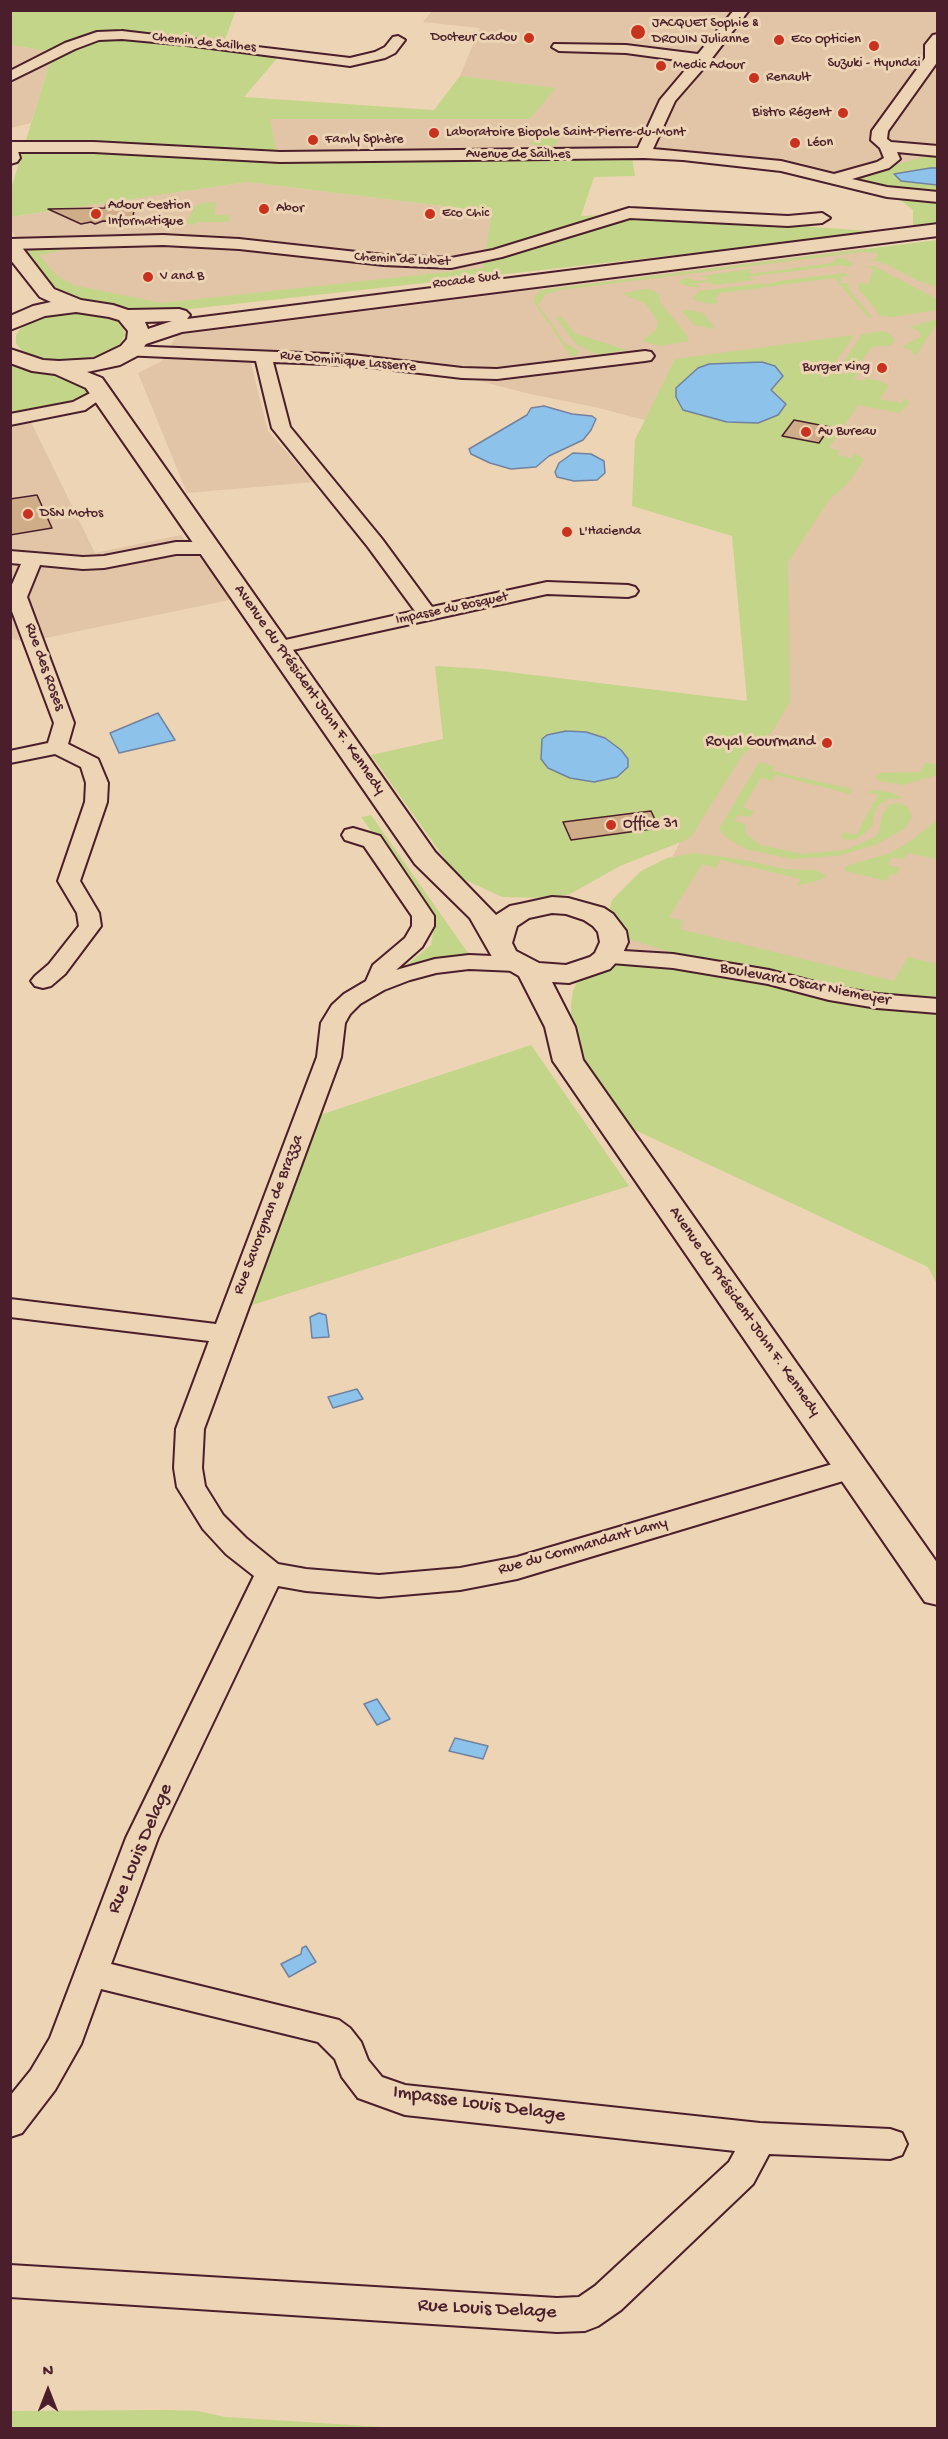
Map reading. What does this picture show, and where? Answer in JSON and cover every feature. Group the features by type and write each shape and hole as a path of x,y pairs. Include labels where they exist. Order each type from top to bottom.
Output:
{"main road":[{"path":"10,152 10,160"},
{"name":"Rocade Sud","path":"59,368 87,366 179,326 938,230"},
{"path":"10,244 47,293 76,306"},
{"name":"Rocade Sud","path":"76,306 113,310 126,316 167,316 559,270 806,246"},
{"path":"10,270 29,301 17,320"},
{"path":"17,320 40,310 76,306"},
{"name":"Avenue du Président John F. Kennedy","path":"126,316 135,323 139,331 126,350 114,376 150,445 171,492"},
{"path":"11,356 23,362 59,368"},
{"name":"Avenue du Président John F. Kennedy","path":"59,368 94,383 426,858 482,914 498,942"},
{"name":"Avenue du Président John F. Kennedy","path":"452,884 504,902 536,907"},
{"path":"568,906 594,914 612,930 610,950 582,971 556,974 523,967 505,956 498,942 500,931 507,920 520,912 536,907 568,906"},
{"name":"Avenue du Président John F. Kennedy","path":"523,967 545,994 560,1027 568,1061 938,1592"},
{"name":"Avenue du Président John F. Kennedy","path":"560,1027 568,990 582,971"}],"street":[{"path":"644,153 647,142 668,100 742,10"},
{"name":"Chemin de Sailhes","path":"10,77 70,46 98,36 122,35 187,40 350,62 380,55 390,50 398,40"},
{"path":"838,178 888,163 892,159 886,146 879,140 880,131 931,68 932,45 938,38"},
{"path":"559,47 626,49 704,59"},
{"path":"886,146 938,151"},
{"name":"Avenue de Sailhes","path":"10,147 94,147 280,157 644,153 751,161 838,178 887,192 938,197"},
{"name":"Avenue de Sailhes","path":"10,160 41,153 94,147"},
{"name":"Chemin de Lubet","path":"10,244 174,241 239,244 384,260 451,263 496,254 629,213 788,221 822,218"},
{"name":"Rue Dominique Lasserre","path":"126,350 352,360 462,373 496,374 645,356"},
{"path":"263,355 281,428 375,543 428,615"},
{"path":"10,420 79,406 100,393"},
{"path":"10,557 32,560 104,562 176,548 210,548"},
{"name":"Rue des Roses","path":"32,560 17,597 64,723 57,747"},
{"name":"Impasse du Bosquet","path":"279,647 547,588 628,591"},
{"path":"10,758 57,747 75,754 90,764 97,783 96,802 69,881 88,913 90,926 57,969 43,981"},
{"path":"353,835 372,841 423,916 423,926 414,942 381,970 376,985"},
{"name":"Boulevard Oscar Niemeyer","path":"610,950 768,976 829,993 877,1001 938,1006"},
{"name":"Rue Savorgnan de Brazza","path":"270,1573 228,1538 213,1522 191,1487 188,1468 190,1429 328,1057 333,1023 340,1010 352,999 376,985 435,966 469,962 523,967"},
{"path":"10,1308 224,1334"},
{"name":"Rue du Commandant Lamy","path":"270,1573 318,1581 379,1586 460,1578 517,1568 853,1468"},
{"name":"Rue Louis Delage","path":"10,2122 43,2079 64,2044 142,1838 270,1573"},
{"name":"Impasse Louis Delage","path":"91,1973 327,2030 338,2038 349,2052 354,2067 370,2088 405,2100 760,2138"},
{"path":"760,2138 890,2144"},
{"name":"Rue Louis Delage","path":"10,2281 557,2315 585,2314 608,2298 741,2173 760,2138"}],"shaded area":[{"path":"432,11 937,11 937,154 858,181 764,161 506,154 277,154 269,119 530,119 555,88 460,76 480,28 423,22"},
{"path":"11,45 53,52 31,123 11,128"},
{"path":"248,182 492,212 484,268 162,304 50,282 11,230 11,217"},
{"path":"866,248 937,278 937,1003 612,971 772,668 755,524 810,464 599,408 464,377 364,366 273,360 251,364 268,431 313,482 187,493 138,373 162,361 177,335"},
{"path":"10,409 30,420 95,553 181,535 234,599 26,642 11,639"}],"green space":[{"path":"236,10 224,42 285,49 244,97 434,110 460,76 556,88 530,119 270,119 277,154 632,157 635,176 594,177 581,216 627,214 884,232 172,311 128,309 102,301 70,300 55,293 28,258 30,249 41,246 62,247 60,251 39,255 56,275 73,285 162,303 483,268 492,212 248,182 10,217 11,189 53,52 11,45 11,11"},
{"path":"546,127 566,130 553,147 529,144"},
{"path":"937,154 937,194 910,193 858,181 857,178 860,174"},
{"path":"895,196 937,199 937,225 913,228 913,210"},
{"path":"216,202 214,215 230,215 229,222 196,222 195,225 186,223 194,207 202,203"},
{"path":"937,240 937,287 919,281 886,264 867,259 876,259 878,253 863,252 560,290 545,295 538,305 565,343 579,351 576,356 571,356 534,302 534,297 541,290"},
{"path":"839,258 853,264 850,267 841,265 748,277 755,280 715,285 706,282 693,284 701,287 679,283 680,280 688,278 698,281 709,279 701,276 752,269 750,274 832,263"},
{"path":"874,266 937,299 937,310 893,317 881,316 858,288 859,283 869,284 873,268 865,267"},
{"path":"844,273 851,277 841,276 840,283 849,284 849,290 872,317 869,318 834,278 721,293 715,298 718,303 709,304 692,299 699,291 764,283 764,285"},
{"path":"643,289 659,294 660,302 689,338 688,341 660,346 642,341 656,330 658,322 645,303 622,294"},
{"path":"682,311 703,313 715,329 694,325"},
{"path":"69,312 88,313 116,321 123,328 125,335 121,343 100,356 67,361 35,357 22,351 16,343 16,335 22,327 34,320"},
{"path":"561,316 574,333 627,350 603,354 593,353 575,343 556,317"},
{"path":"937,319 937,324 915,356 911,350 902,347 921,336 918,331 910,327"},
{"path":"884,331 894,340 892,345 872,347 857,366 850,367 842,364 862,334"},
{"path":"854,335 833,369 845,374 860,370 854,379 864,381 866,378 889,385 880,399 902,403 905,398 909,403 900,413 858,405 829,448 840,451 837,455 852,458 855,453 864,460 847,484 829,500 788,562 790,702 771,733 743,754 692,835 686,840 620,866 570,894 548,898 502,897 457,876 371,755 443,739 435,666 484,669 747,701 732,536 632,506 635,440 675,359"},
{"path":"10,365 77,378 92,395 79,402 11,414"},
{"path":"759,762 775,766 772,771 852,789 850,794 776,775 772,781 761,778 743,807 754,811 750,817 738,815 734,821 745,824 746,834 761,845 802,854 845,850 875,837 879,832 882,815 890,804 900,803 908,807 912,818 904,829 878,844 837,856 792,859 746,849 727,838 719,829"},
{"path":"926,762 937,765 937,775 903,785 880,781 875,777 881,773 920,772"},
{"path":"875,790 894,793 902,799 888,799 878,806 874,813 873,824 864,834 853,840 842,839 843,832 856,835 878,795 867,792"},
{"path":"371,815 468,953 397,973 431,945 435,920 361,817"},
{"path":"937,820 937,859 908,853 904,859 892,857 888,865 900,868 896,875 890,874 886,881 845,871 845,867 849,865 890,853 908,843"},
{"path":"694,853 740,859 785,869 815,870 826,875 823,879 797,886 801,879 721,860 716,868 702,864 669,917 683,921 680,929 894,981 908,957 937,964 937,1001 845,990 774,971 680,955 626,938 608,915 612,900 641,871 667,858"},
{"path":"628,964 720,974 937,1012 937,1284 928,1267 620,1123 587,1075 571,1020 571,1004 573,991 582,977 603,967"},
{"path":"531,1045 629,1186 249,1306 317,1116"},
{"path":"11,2411 198,2411 225,2417 399,2428 11,2428"}],"water":[{"path":"937,168 937,185 901,181 894,174"},
{"path":"762,362 775,366 783,376 771,390 786,404 778,415 758,423 727,422 683,410 676,397 676,388 698,368 709,364"},
{"path":"544,406 572,414 592,416 596,419 583,440 549,456 536,467 511,469 471,454 469,449 527,415 531,408"},
{"path":"573,453 591,454 604,461 605,473 597,480 574,481 557,477 555,472 559,463"},
{"path":"158,713 175,740 119,753 110,733"},
{"path":"566,731 586,732 605,738 621,750 628,759 628,767 617,777 594,782 570,778 548,768 541,759 542,739 547,735"},
{"path":"319,1313 326,1315 329,1337 312,1338 310,1317"},
{"path":"357,1389 363,1399 333,1408 328,1397"},
{"path":"377,1699 390,1719 377,1725 364,1704"},
{"path":"455,1738 488,1746 483,1759 449,1751"},
{"path":"306,1946 316,1962 289,1977 281,1964 301,1954 302,1948"}],"building":[{"name":"Adour Gestion Informatique","path":"135,203 133,217 122,222 103,221 95,224 91,222 81,224 48,209 105,208 106,204"},
{"name":"Au Bureau","path":"794,420 830,427 819,443 782,436"},
{"name":"DSN Motos","path":"37,495 52,528 10,535 10,499"},
{"name":"Office 31","path":"651,811 659,828 571,840 563,822"}],"place":[{"name":"JACQUET Sophie & DROUIN Julianne","path":"638,32"},
{"name":"Docteur Cadou","path":"529,38"},
{"name":"Eco Opticien","path":"779,40"},
{"name":"Suzuki - Hyundai","path":"874,46"},
{"name":"Medic Adour","path":"661,66"},
{"name":"Renault","path":"754,78"},
{"name":"Bistro Régent","path":"843,113"},
{"name":"Laboratoire Biopole Saint-Pierre-du-Mont","path":"434,133"},
{"name":"Famly Sphère","path":"313,140"},
{"name":"Léon","path":"795,143"},
{"name":"Abor","path":"264,209"},
{"name":"Adour Gestion Informatique","path":"96,214"},
{"name":"Eco Chic","path":"430,214"},
{"name":"V and B","path":"148,277"},
{"name":"Burger King","path":"882,368"},
{"name":"Au Bureau","path":"806,432"},
{"name":"DSN Motos","path":"28,514"},
{"name":"L'Hacienda","path":"567,532"},
{"name":"Royal Gourmand","path":"827,743"},
{"name":"Office 31","path":"611,825"}]}
